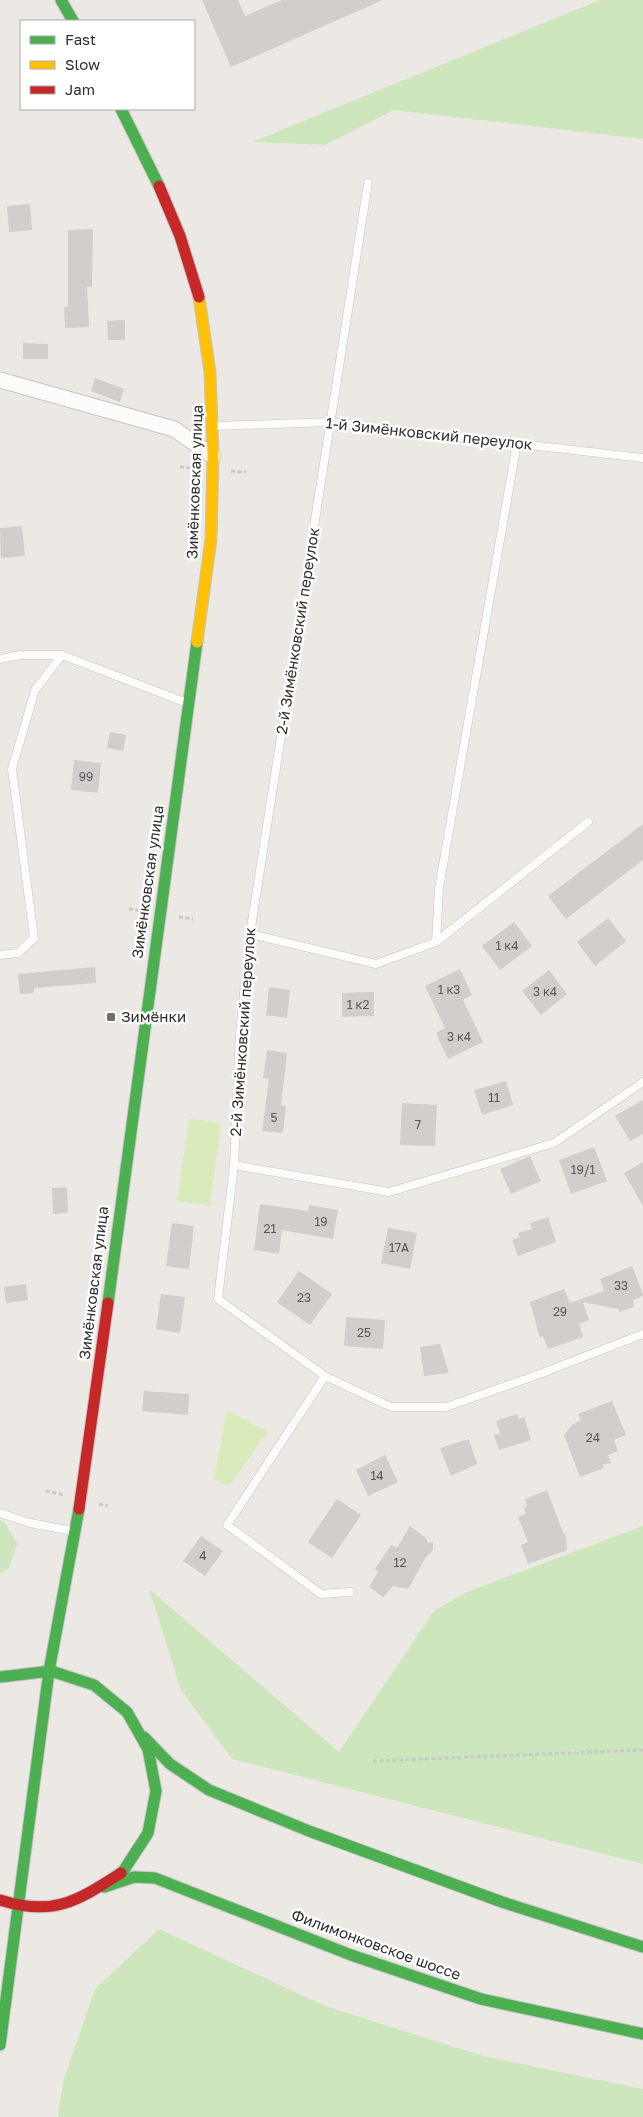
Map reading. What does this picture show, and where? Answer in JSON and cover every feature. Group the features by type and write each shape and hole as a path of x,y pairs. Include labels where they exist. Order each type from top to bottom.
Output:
{"main road":[{"path":"60,0 72,20"},
{"name":"Зимёнковская улица","path":"0,2045 49,1671 82,1500 211,539 215,426 210,358 203,314 176,226 146,156 122,110"},
{"name":"Филимонковское шоссе","path":"0,1677 17,1672 49,1671 66,1674 98,1687 125,1708 144,1737 170,1764 209,1790 309,1831 502,1902 643,1947"},
{"name":"Филимонковское шоссе","path":"104,1887 117,1877 134,1858 147,1836 152,1820 156,1787 153,1764 144,1737"},
{"name":"Филимонковское шоссе","path":"0,1900 19,1905 48,1907 76,1901 104,1887 134,1877 155,1878 350,1955 481,1999 643,2034"}],"street":[{"path":"0,380 174,429 213,456"}],"lane":[{"name":"2-й Зимёнковский переулок","path":"368,183 250,934 240,1033 234,1165 218,1299 325,1376 391,1407 446,1407 537,1375 643,1334"},
{"name":"1-й Зимёнковский переулок","path":"215,426 330,422 643,458"},
{"path":"436,942 439,888 517,443"},
{"path":"0,658 20,655 62,656 188,704"},
{"path":"0,955 18,953 34,938 12,769 35,690 62,656"},
{"path":"250,934 376,964 436,942 588,822"},
{"path":"234,1165 389,1192 554,1143 643,1082"},
{"path":"325,1376 227,1525 321,1594 350,1592"},
{"path":"0,1513 30,1524 75,1532"}],"path":[{"path":"373,1761 643,1750"}],"green space":[{"path":"600,0 643,0 643,139 394,110 325,145 252,142"},
{"path":"189,1119 221,1123 210,1206 177,1201"},
{"path":"227,1410 268,1432 229,1486 214,1479"},
{"path":"0,1520 5,1523 17,1544 9,1568 0,1574"},
{"path":"643,1526 643,1864 232,1759 181,1690 149,1589 339,1752 434,1611 469,1591"},
{"path":"159,1929 325,2006 483,2056 643,2089 643,2117 58,2117 63,2082 95,1989"}],"building":[{"path":"202,0 238,0 245,16 282,0 383,0 231,67"},
{"path":"30,204 32,230 9,232 7,206"},
{"path":"93,229 92,287 87,287 89,327 65,328 64,307 68,307 68,230"},
{"path":"125,320 125,340 108,340 107,321"},
{"path":"23,343 48,344 48,359 23,359"},
{"path":"95,378 124,389 120,402 91,391"},
{"path":"22,526 25,556 1,558 0,528"},
{"path":"110,732 126,735 123,751 107,748"},
{"path":"74,760 101,763 98,793 71,790"},
{"path":"643,824 643,860 566,919 548,896"},
{"path":"608,918 626,941 595,966 577,942"},
{"path":"514,922 532,946 500,970 482,946"},
{"path":"95,967 96,983 34,988 34,993 20,994 18,974"},
{"path":"460,969 472,995 463,1000 483,1042 448,1059 436,1033 445,1028 425,986"},
{"path":"549,970 567,994 541,1015 522,991"},
{"path":"269,987 290,990 287,1018 266,1015"},
{"path":"374,992 374,1016 342,1017 342,993"},
{"path":"267,1050 287,1053 281,1105 286,1106 283,1133 262,1131 269,1079 263,1078"},
{"path":"506,1081 513,1105 482,1115 474,1090"},
{"path":"643,1100 643,1134 630,1141 615,1116"},
{"path":"402,1103 437,1105 435,1146 400,1145"},
{"path":"594,1147 607,1181 571,1194 559,1160"},
{"path":"530,1156 541,1181 511,1194 500,1169"},
{"path":"643,1162 643,1206 624,1173"},
{"path":"67,1187 68,1213 53,1214 52,1188"},
{"path":"260,1204 308,1211 309,1205 338,1210 333,1239 282,1230 279,1254 254,1250"},
{"path":"548,1217 556,1242 518,1256 512,1240 520,1237 518,1233 532,1229 530,1223"},
{"path":"172,1223 194,1226 189,1269 166,1266"},
{"path":"388,1228 417,1233 410,1269 381,1263"},
{"path":"632,1266 643,1294 643,1296 633,1300 634,1307 619,1312 618,1309 583,1302 589,1320 579,1324 583,1337 548,1349 543,1336 540,1338 530,1302 564,1289 570,1303 604,1291 600,1279"},
{"path":"299,1271 332,1294 310,1325 277,1302"},
{"path":"26,1284 28,1300 6,1303 4,1287"},
{"path":"161,1294 185,1297 180,1333 156,1329"},
{"path":"346,1317 385,1320 383,1349 344,1346"},
{"path":"440,1344 449,1373 424,1376 420,1347"},
{"path":"144,1391 189,1394 188,1415 142,1411"},
{"path":"612,1401 626,1435 614,1440 618,1451 608,1455 611,1463 603,1464 604,1468 580,1477 564,1435 571,1426 581,1420 578,1414"},
{"path":"517,1414 519,1419 524,1417 531,1440 499,1450 494,1435 500,1433 496,1421"},
{"path":"469,1439 477,1464 451,1476 440,1448"},
{"path":"385,1455 398,1482 368,1496 356,1470"},
{"path":"547,1490 563,1533 566,1535 567,1550 528,1564 521,1545 528,1542 518,1517 526,1514 524,1508 527,1506 525,1499"},
{"path":"337,1499 361,1515 332,1558 308,1542"},
{"path":"410,1526 426,1538 427,1542 433,1543 433,1550 426,1557 408,1589 393,1586 383,1597 369,1587 378,1572 375,1569 391,1545 397,1548"},
{"path":"201,1536 223,1551 205,1576 183,1561"}],"traffic: fast":[{"path":"61,0 72,20"},
{"path":"121,110 159,186"},
{"path":"108,1303 197,642"},
{"path":"0,2045 49,1671 79,1509"},
{"path":"0,1677 51,1671 94,1685 127,1712 148,1749 156,1791 148,1833 121,1873"},
{"path":"144,1737 170,1764 209,1790 309,1831 502,1902 643,1947"},
{"path":"104,1887 134,1877 155,1878 351,1955 481,1999 643,2034"}],"traffic: slow":[{"path":"197,642 211,539 213,455 210,372 199,297"}],"traffic: jam":[{"path":"159,186 180,236 199,297"},
{"path":"79,1509 108,1303"},
{"path":"0,1900 36,1907 64,1903 78,1898 121,1873"}],"place":[{"name":"Зимёнки","path":"111,1017"}]}
